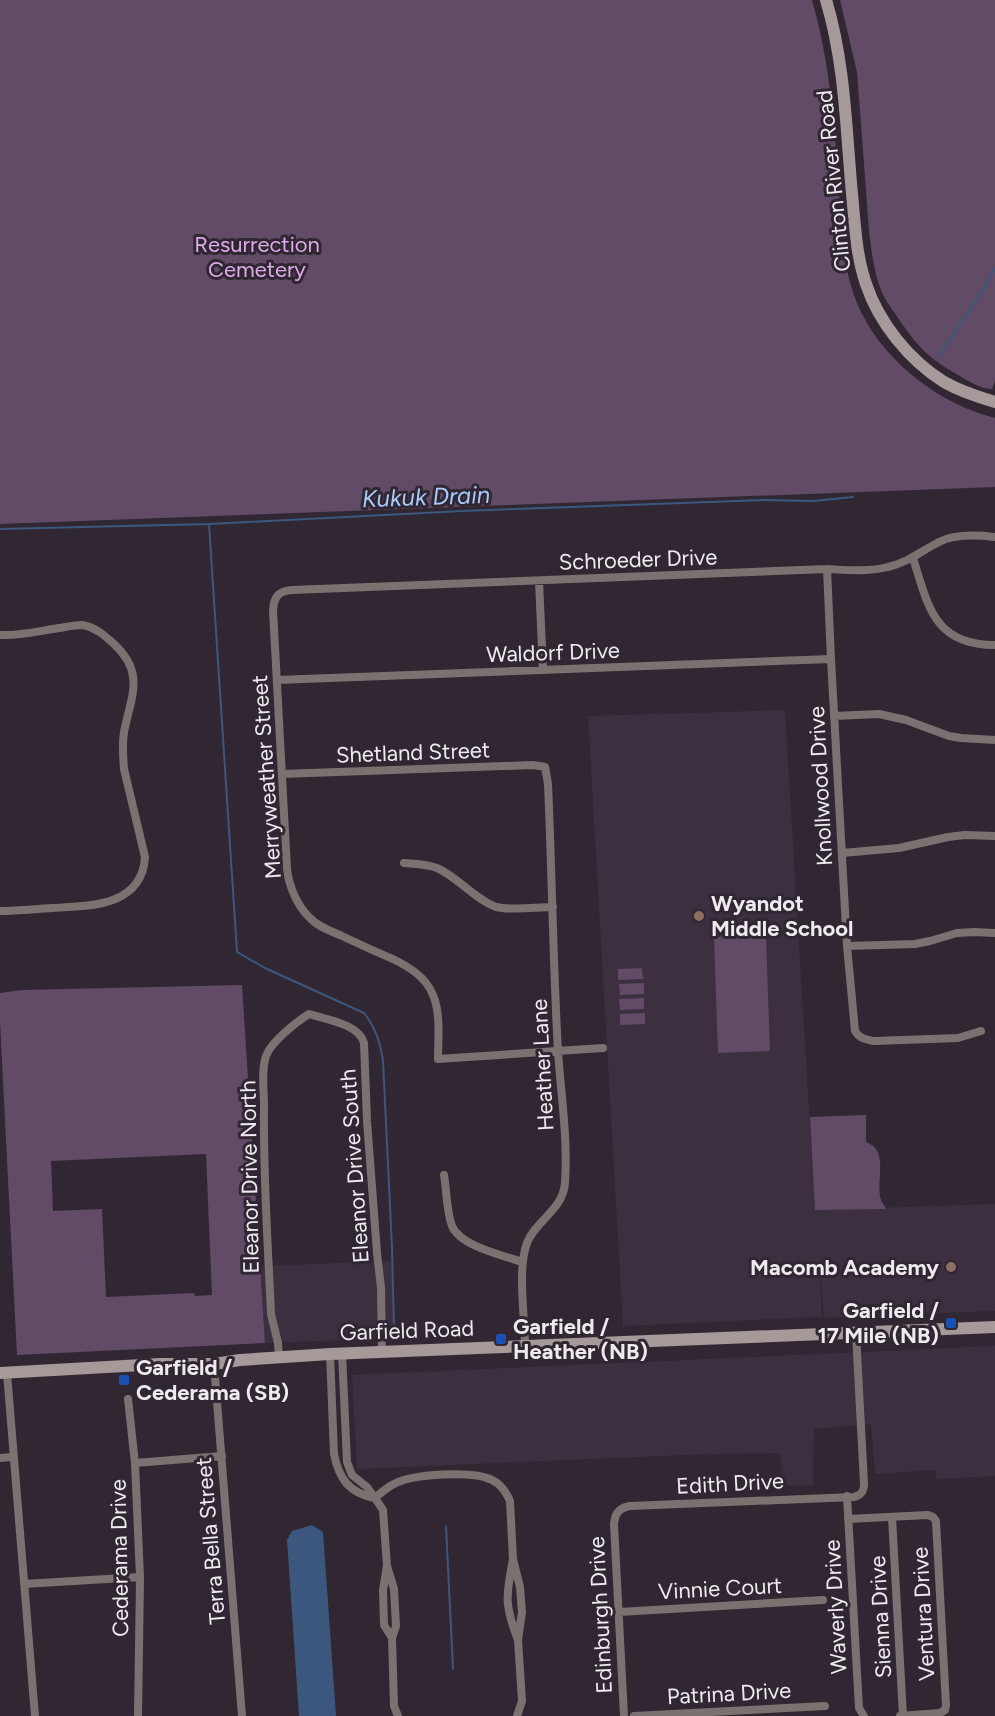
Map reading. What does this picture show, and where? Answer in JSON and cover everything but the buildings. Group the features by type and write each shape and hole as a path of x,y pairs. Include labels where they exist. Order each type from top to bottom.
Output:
{"main road":[{"name":"Clinton River Road","path":"826,0 839,50 856,235 861,266 870,294 885,323 909,353 922,365 958,389 995,402"},
{"name":"Garfield Road","path":"3,1373 149,1364 214,1364 240,1360 336,1354 995,1327"}],"street":[{"name":"Schroeder Drive","path":"277,595 292,590 827,569 859,570 887,567 913,558 940,541 950,538 995,537"},
{"path":"913,558 926,601 941,626 954,636 971,644 995,645"},
{"name":"Knollwood Drive","path":"827,569 847,946 854,1025 858,1036 874,1041 958,1038 981,1031"},
{"path":"539,581 543,670"},
{"name":"Merryweather Street","path":"277,595 273,610 288,873 289,881 301,908 310,919 325,928 414,970 428,983 436,1002 439,1036 438,1059 558,1051"},
{"path":"0,634 25,634 83,626 100,631 125,657 131,667 134,687 124,732 124,769 145,857 141,875 134,886 110,902 87,906 0,911"},
{"name":"Waldorf Drive","path":"277,680 831,659"},
{"path":"834,716 879,714 906,720 949,736 973,740 995,740"},
{"name":"Shetland Street","path":"282,774 533,765 545,767"},
{"name":"Heather Lane","path":"525,1347 522,1262 528,1241 537,1227 558,1204 565,1187 566,1157 558,1051 548,784 545,767"},
{"path":"842,852 899,848 965,835 995,836"},
{"path":"404,863 436,868 498,907 553,907"},
{"path":"847,946 915,944 957,933 995,933"},
{"name":"Eleanor Drive South","path":"309,1014 347,1025 363,1037 367,1120 381,1288 382,1352"},
{"name":"Eleanor Drive North","path":"279,1357 271,1314 263,1127 265,1067 269,1049 297,1022 309,1014"},
{"path":"558,1051 603,1048"},
{"path":"444,1175 453,1228 468,1243 522,1262"},
{"path":"847,1496 858,1496 864,1490 856,1333"},
{"path":"336,1354 347,1462 352,1475 367,1487 383,1510 387,1566 383,1590 384,1625 392,1638 394,1706 398,1716"},
{"path":"336,1354 334,1454 338,1470 346,1484 361,1496 375,1498 394,1484 407,1479 434,1475 482,1476 499,1484 506,1492 510,1501 513,1559 520,1587 522,1612 518,1640 522,1701 517,1716"},
{"name":"Terra Bella Street","path":"214,1364 242,1716"},
{"path":"3,1373 14,1457 35,1716"},
{"name":"Cederama Drive","path":"128,1399 135,1463 140,1577 138,1716"},
{"path":"334,1426 345,1425"},
{"path":"135,1463 222,1456"},
{"path":"0,1458 14,1457"},
{"name":"Edith Drive","path":"617,1512 630,1506 847,1496"},
{"name":"Waverly Drive","path":"847,1496 859,1708 863,1715"},
{"name":"Edinburgh Drive","path":"617,1512 614,1524 624,1716"},
{"name":"Ventura Drive","path":"892,1517 928,1515 933,1517 937,1526 946,1703 945,1710 937,1714 902,1716"},
{"path":"848,1519 892,1517"},
{"name":"Sienna Drive","path":"892,1517 902,1716"},
{"path":"513,1559 507,1606 518,1640"},
{"path":"24,1584 140,1577"},
{"name":"Vinnie Court","path":"619,1612 823,1600"},
{"name":"Patrina Drive","path":"634,1716 825,1706"}],"shaded area":[{"name":"Wyandot Middle School","path":"785,710 815,1210 995,1204 995,1311 824,1318 819,1259 822,1317 623,1326 588,716"},
{"path":"391,1261 397,1338 265,1343 260,1266"},
{"path":"995,1346 995,1476 936,1479 935,1470 875,1474 871,1424 814,1429 813,1485 783,1486 780,1453 357,1469 352,1375"}],"green space":[{"name":"Resurrection Cemetery","path":"0,0 812,0 826,60 843,246 854,296 872,331 900,365 935,392 975,412 995,418 995,487 0,524"},
{"path":"840,0 995,0 995,381 992,389 971,382 931,357 905,328 881,290 869,230 857,72"},
{"path":"766,935 770,1051 718,1053 714,937"},
{"path":"642,968 643,979 618,980 618,969"},
{"path":"644,983 644,994 620,995 619,984"},
{"path":"242,985 265,1343 17,1355 0,993 21,990","holes":["206,1154 212,1295 195,1296 194,1293 106,1297 102,1209 53,1211 51,1161"]},
{"path":"644,998 644,1009 620,1010 619,999"},
{"path":"645,1013 645,1024 620,1025 620,1014"},
{"path":"866,1115 866,1142 878,1152 881,1200 886,1209 815,1210 810,1117"}],"water":[{"path":"312,1525 323,1532 336,1716 299,1716 287,1540 292,1531"}],"waterway":[{"name":"Kukuk Drain","path":"939,356 995,268"},
{"name":"Kukuk Drain","path":"0,529 209,524 462,511 764,500 813,501 853,497"},
{"path":"209,524 237,952 265,968 364,1013 377,1036 383,1061 394,1331"},
{"path":"446,1526 453,1669"}],"place":[{"name":"Wyandot Middle School","path":"699,916"},
{"name":"Macomb Academy","path":"951,1267"},
{"name":"Garfield / 17 Mile (NB)","path":"951,1323"},
{"name":"Garfield / Heather (NB)","path":"501,1339"},
{"name":"Garfield / Cederama (SB)","path":"124,1380"}]}
